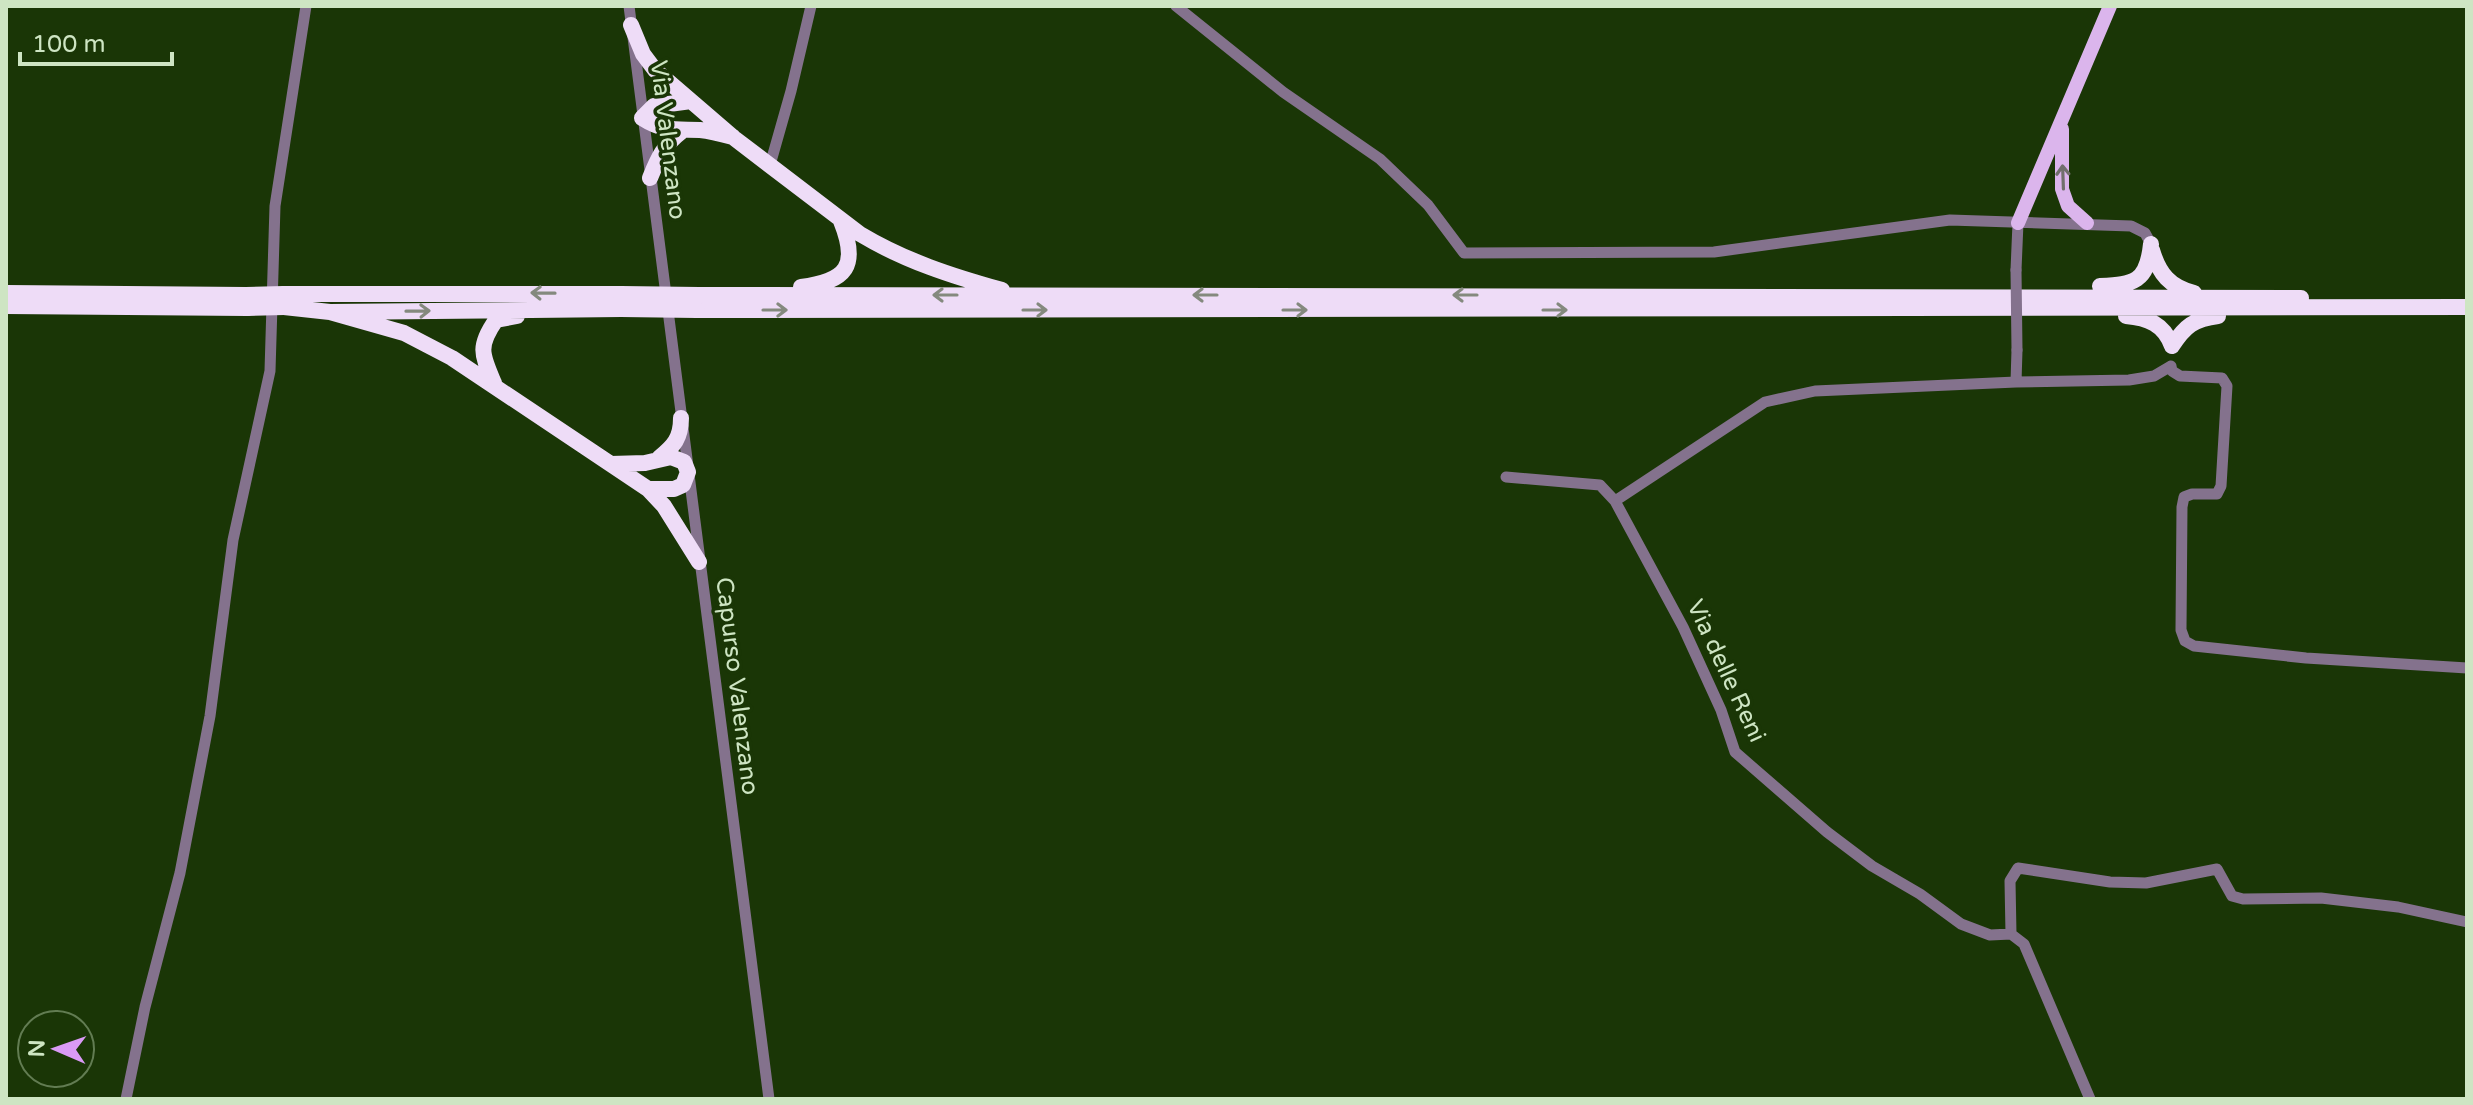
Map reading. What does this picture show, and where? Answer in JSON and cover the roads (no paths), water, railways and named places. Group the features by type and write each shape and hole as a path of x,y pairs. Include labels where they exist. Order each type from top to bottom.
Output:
{"highway":[{"path":"631,25 643,54 655,70 734,138 840,220 882,247 912,261 1023,296"},
{"path":"691,101 654,106 642,118 654,126 681,132 698,130 734,138"},
{"path":"650,178 667,142 681,132"},
{"path":"698,303 835,280 845,271 850,258 849,242 840,220"},
{"path":"2061,296 2133,282 2143,276 2150,259 2151,244"},
{"path":"2151,244 2156,264 2168,280 2182,290 2209,296"},
{"path":"6,293 247,302"},
{"path":"734,295 2209,296 2467,299"},
{"path":"284,301 404,333 494,383 648,489 664,506 699,562"},
{"path":"6,306 284,301 616,304"},
{"path":"330,312 698,303 2086,309 2467,307"},
{"path":"494,383 482,354 485,336 496,320 513,316 590,313 616,304"},
{"path":"2086,309 2096,314 2153,322 2166,333 2172,346 2189,323 2242,309"},
{"path":"659,458 673,448 681,435 681,418"},
{"path":"609,464 645,463 671,457 684,462 688,472 683,485 674,489 648,489"}],"main road":[{"path":"2018,223 2110,6"},
{"path":"2062,121 2062,189 2068,206 2087,223"}],"street":[{"path":"126,1099 145,1007 180,873 210,716 233,540 270,371 275,206 306,6"},
{"name":"Via Valenzano","path":"629,6 663,279"},
{"path":"770,165 811,6"},
{"path":"1176,6 1283,92 1380,159 1428,205 1464,253 1714,252 1950,220 2131,226 2145,233 2151,244"},
{"path":"2016,382 2018,223"},
{"name":"Capurso Valenzano","path":"663,279 769,1099"},
{"path":"2172,346 2172,371 2180,376 2222,378 2227,386 2221,486 2217,494 2184,497 2182,507 2181,630 2185,641 2194,646 2306,658 2467,668"},
{"path":"1506,477 1600,485 1615,501 1765,402 1815,391 2129,380 2154,376 2171,366"},
{"name":"Via delle Reni","path":"1615,501 1683,627 1721,710 1735,752 1827,832 1872,866 1920,894 1961,924 1990,935 2011,934"},
{"path":"2090,1099 2024,944 2011,934 2010,881 2018,868 2110,882 2146,883 2217,869 2232,896 2243,899 2321,898 2398,907 2467,922"}]}
